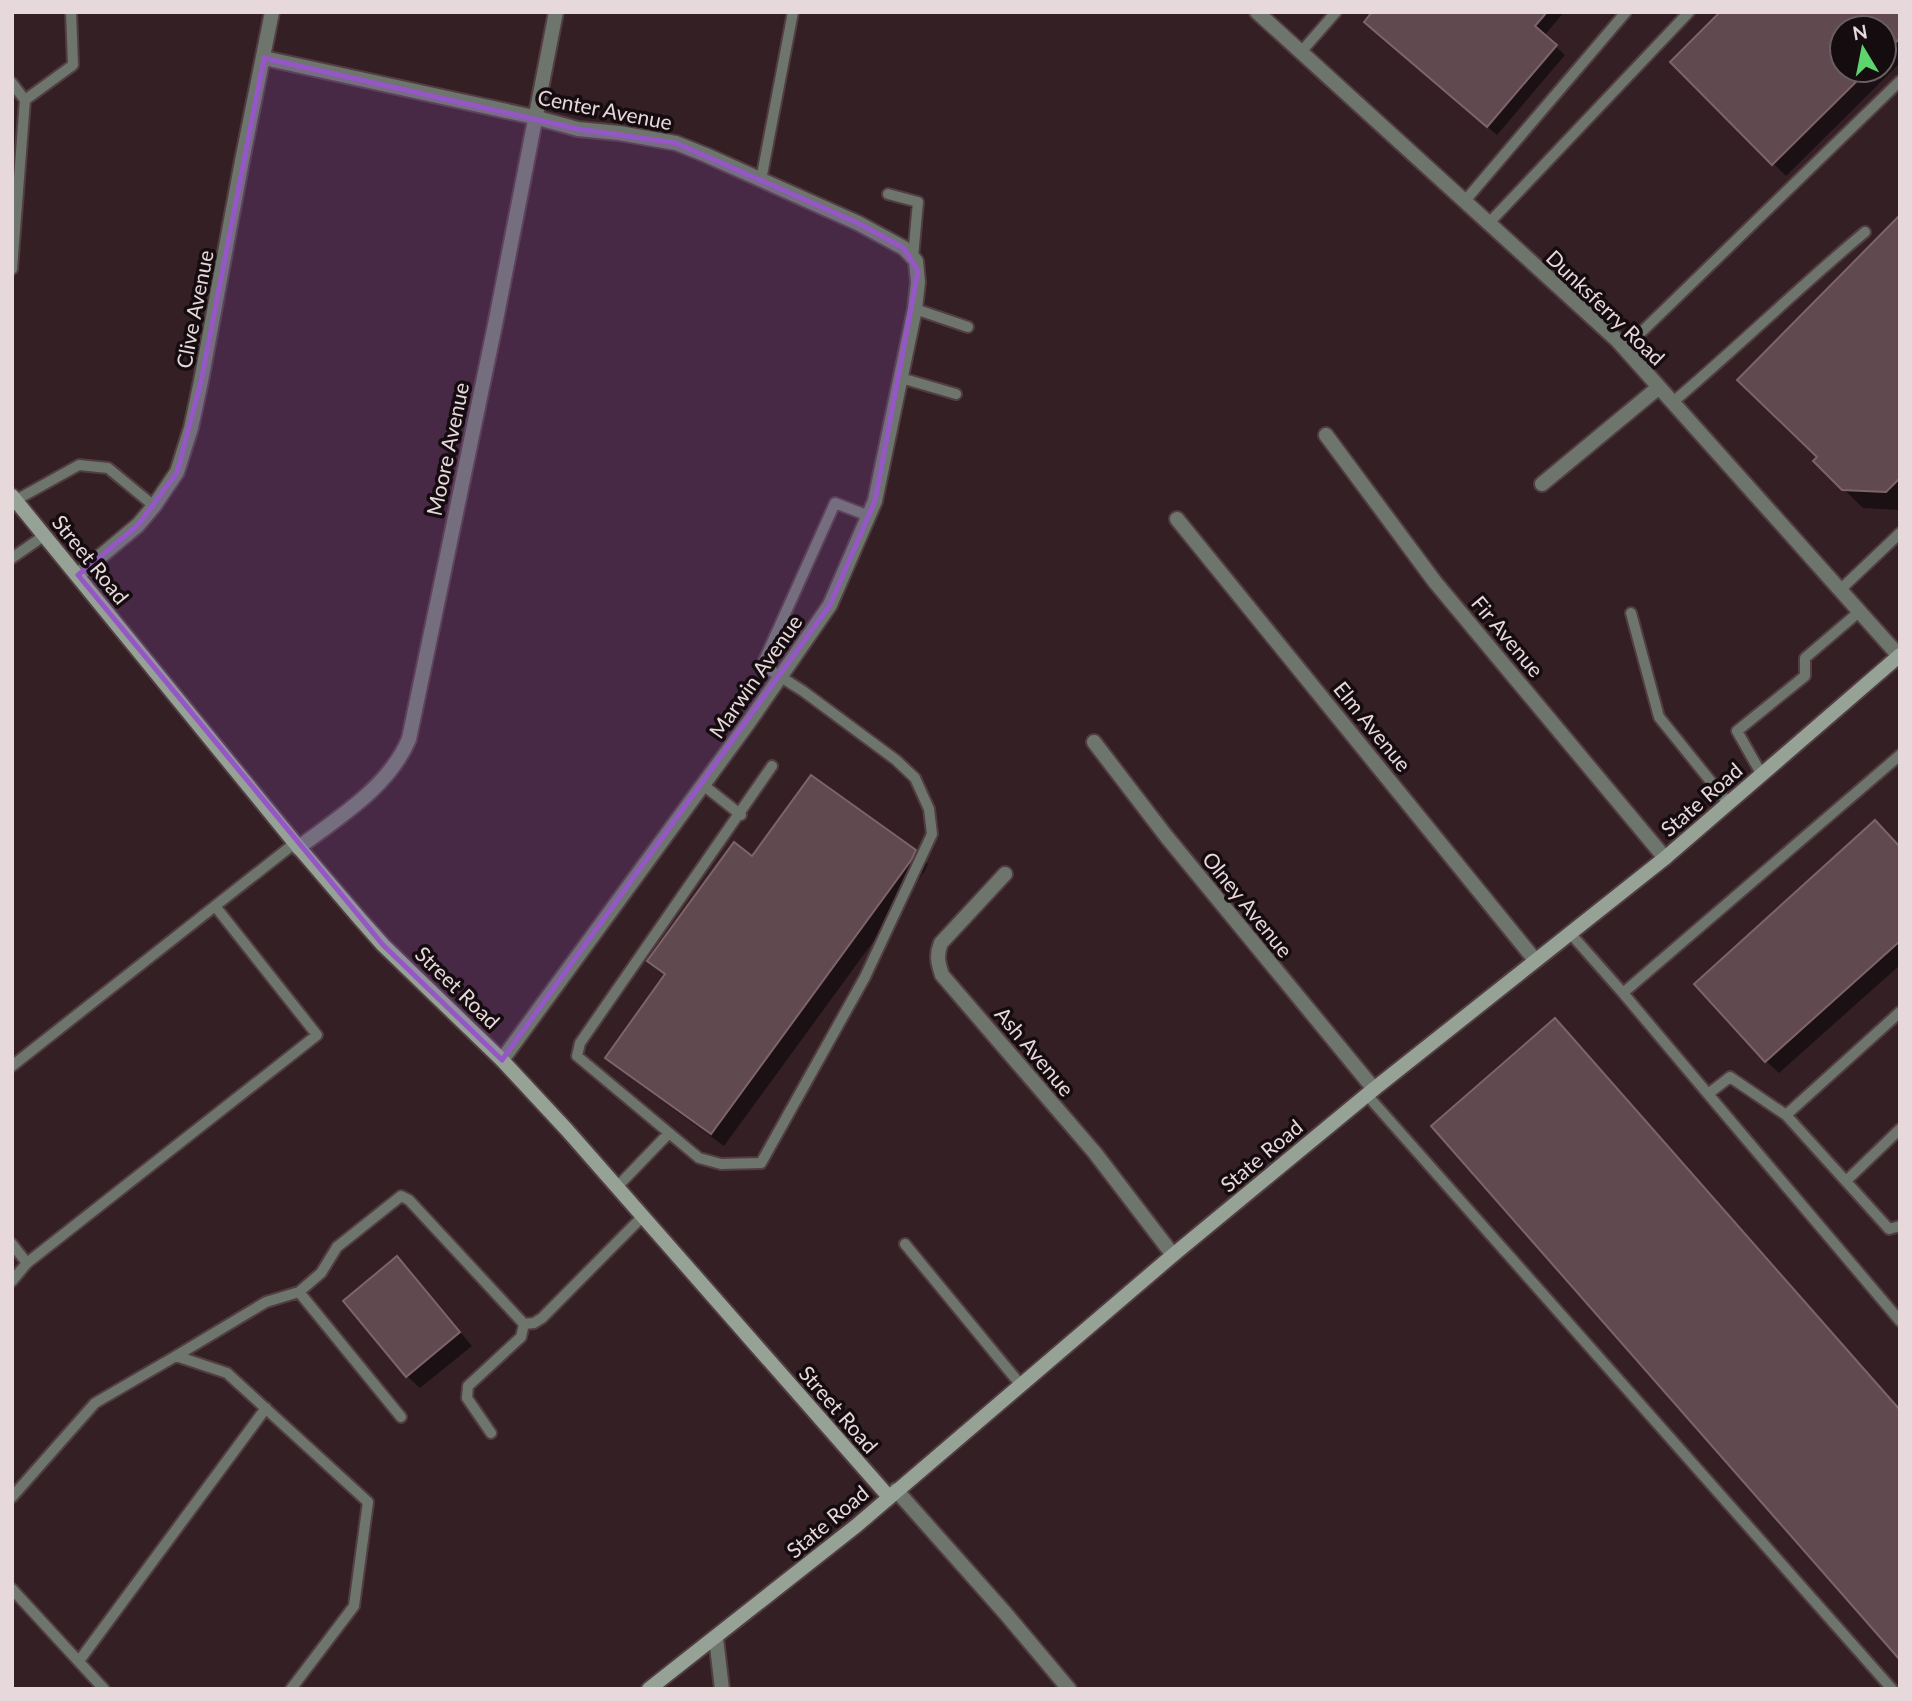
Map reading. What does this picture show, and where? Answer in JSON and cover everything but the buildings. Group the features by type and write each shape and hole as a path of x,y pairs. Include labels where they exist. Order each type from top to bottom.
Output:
{"main road":[{"name":"Street Road","path":"14,498 296,846 383,945 502,1060 892,1493"},
{"name":"State Road","path":"649,1689 856,1526 1173,1255 1371,1092 1665,858 1900,656"}],"street":[{"name":"Clive Avenue","path":"78,575 138,525 177,472 191,428 272,12"},
{"name":"Moore Avenue","path":"296,846 382,781 398,762 409,739 495,325 556,12"},
{"name":"Dunksferry Road","path":"1257,12 1599,323 1900,656"},
{"name":"Center Avenue","path":"264,58 578,129 619,133 676,144 858,223 904,248 914,259"},
{"name":"Marwin Avenue","path":"502,1060 749,722 830,605 869,516 880,480 915,309 918,271 914,259"},
{"path":"1542,484 1659,387"},
{"name":"Fir Avenue","path":"1326,435 1435,582 1665,858"},
{"name":"Elm Avenue","path":"1177,519 1535,960"},
{"name":"Olney Avenue","path":"1094,742 1371,1092"},
{"name":"Ash Avenue","path":"1005,874 941,943 937,951 937,961 942,975 1095,1153 1173,1255"},
{"name":"Street Road","path":"892,1493 1006,1614 1069,1689"},
{"path":"716,1638 722,1689"}],"lane":[{"path":"25,100 73,65 71,12"},
{"path":"761,180 793,12"},
{"path":"1301,52 1336,12"},
{"path":"1464,202 1626,12"},
{"path":"1488,224 1689,12"},
{"path":"1624,349 1900,81"},
{"path":"12,83 25,100 12,269"},
{"path":"888,194 918,202 914,259"},
{"path":"1673,402 1726,357 1805,282 1865,233"},
{"path":"915,309 968,327"},
{"path":"901,378 956,394"},
{"path":"14,498 79,466 108,468 154,506"},
{"path":"772,766 580,1043 577,1056 699,1158 721,1164 761,1163 865,977 932,834 929,809 915,778 896,760 780,674 762,665 835,503 869,516"},
{"path":"1841,589 1900,533"},
{"path":"15,552 45,535"},
{"path":"1762,775 1737,731 1805,676 1805,658 1860,611"},
{"path":"1631,613 1660,717 1729,804"},
{"path":"1623,993 1900,755"},
{"path":"702,785 740,815"},
{"path":"12,1066 215,906 296,846"},
{"path":"12,1281 27,1263 317,1035 215,906"},
{"path":"1570,933 1900,1321"},
{"path":"1786,1115 1900,1012"},
{"path":"1708,1094 1730,1077 1786,1115 1889,1229 1900,1226"},
{"path":"1371,1092 1892,1689"},
{"path":"1846,1181 1900,1129"},
{"path":"617,1187 669,1133"},
{"path":"12,1497 95,1403 266,1302 299,1292 321,1273 337,1247 401,1196 409,1200 524,1324"},
{"path":"524,1324 534,1323 542,1318 643,1216"},
{"path":"12,1244 27,1263"},
{"path":"905,1244 1020,1384"},
{"path":"299,1292 401,1417"},
{"path":"491,1433 467,1398 468,1386 521,1337 524,1324"},
{"path":"176,1356 227,1373 368,1502 354,1606 291,1689"},
{"path":"79,1661 266,1408"},
{"path":"12,1589 104,1689"}],"highlighted area":[{"path":"264,58 578,129 676,143 858,223 904,248 918,271 875,501 830,605 502,1060 383,945 78,575 138,525 177,472 201,381"}]}
